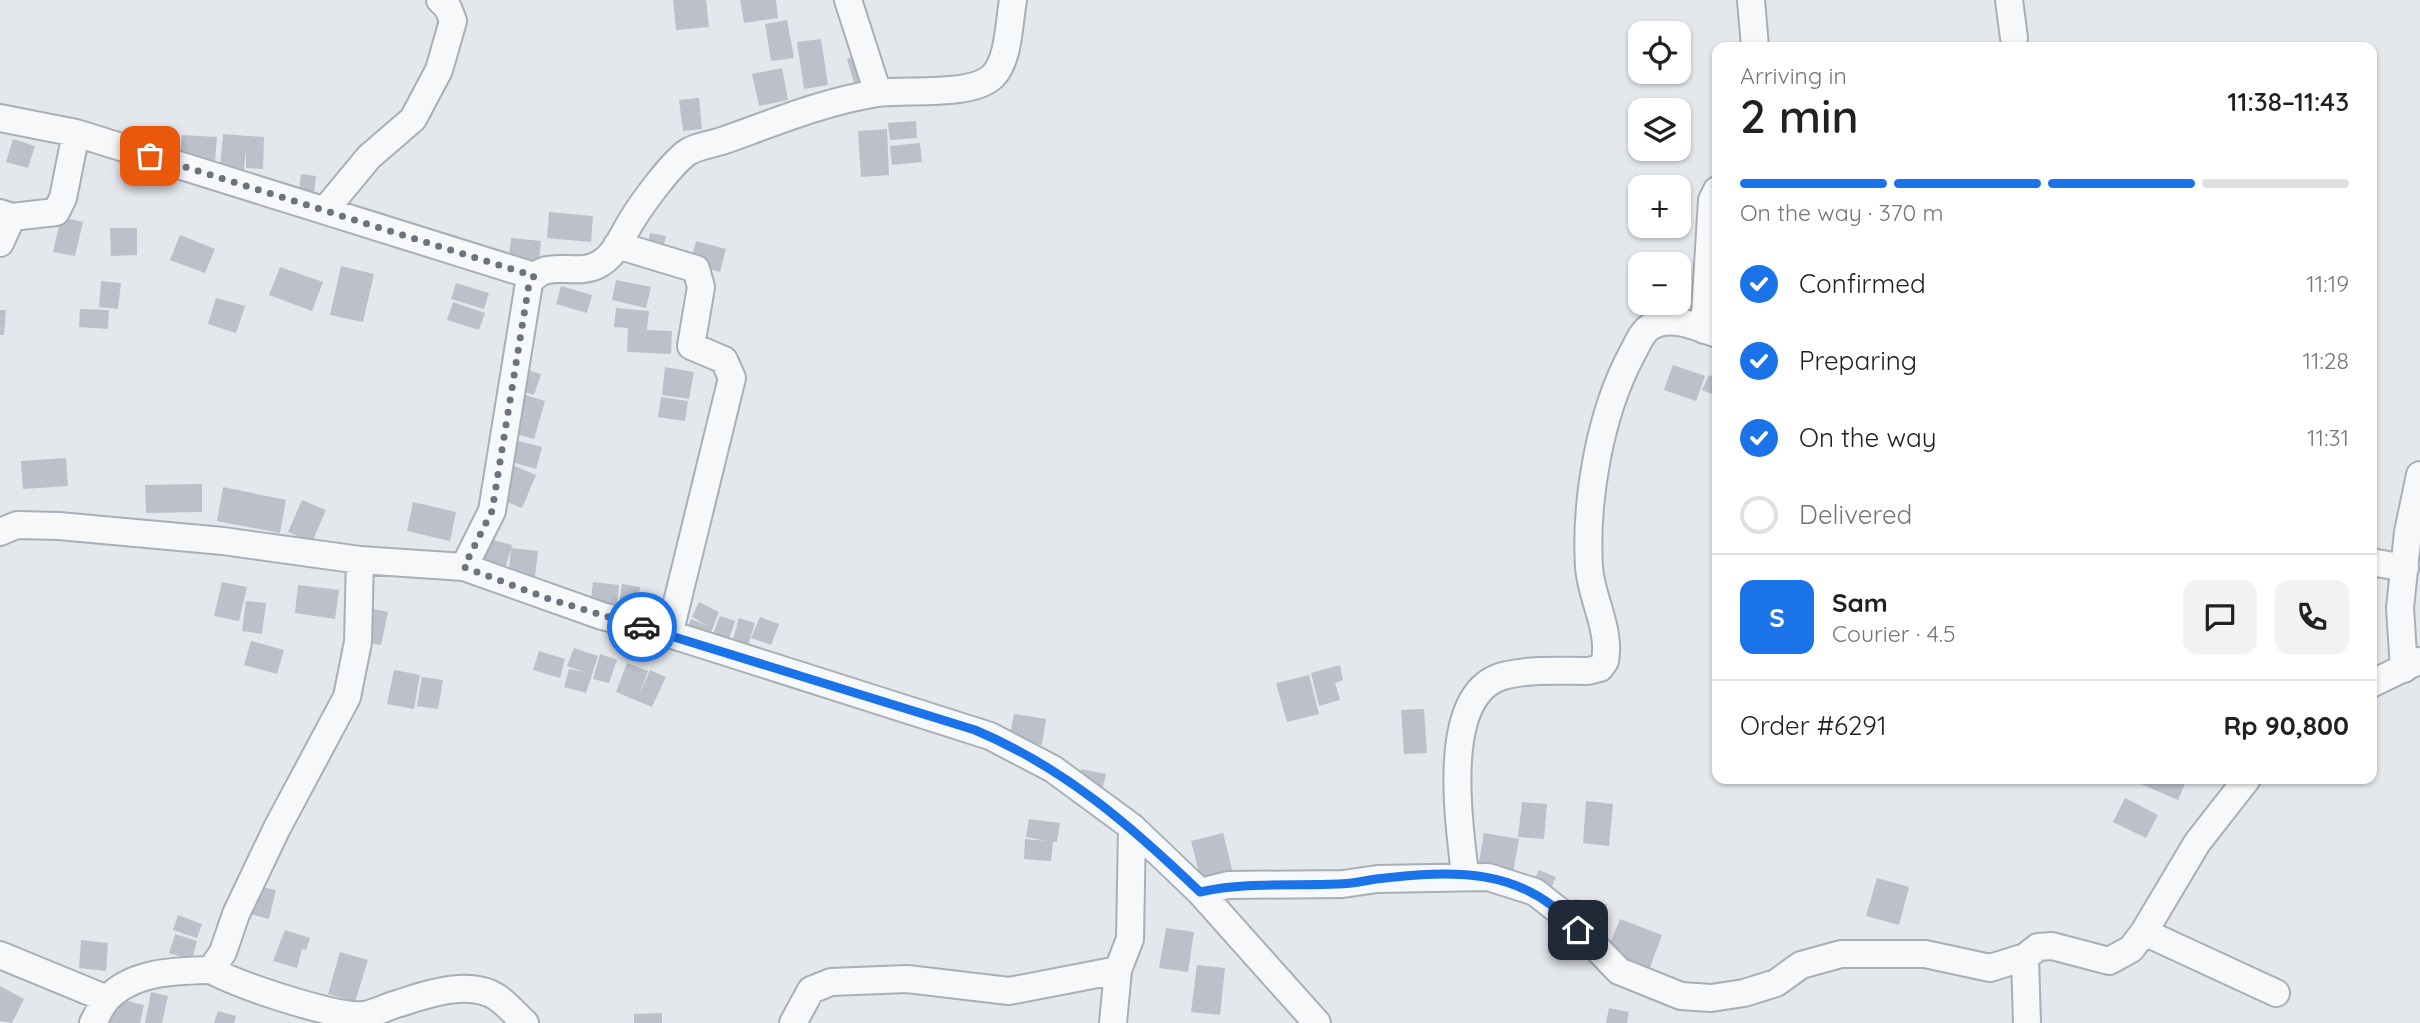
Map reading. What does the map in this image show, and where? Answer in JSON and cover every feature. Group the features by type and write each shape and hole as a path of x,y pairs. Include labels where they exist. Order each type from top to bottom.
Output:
{"street":[{"path":"325,210 369,157 413,119 439,70 453,21 448,8 440,0"},
{"path":"848,0 878,93"},
{"path":"464,567 492,511 529,284 534,276 547,268 584,270 602,263 617,245 633,218 686,153 793,116 878,93 958,88 977,85 991,78 1000,66 1013,0"},
{"path":"1751,0 1755,42"},
{"path":"2009,0 2014,38"},
{"path":"0,118 76,133 534,276"},
{"path":"0,243 6,215 56,212 63,198 76,133"},
{"path":"1465,875 1456,785 1459,746 1471,706 1482,689 1505,675 1588,671 1602,666 1606,654 1600,606 1589,570 1589,533 1602,431 1624,369 1649,328 1668,322 1682,323 1710,332 1712,200"},
{"path":"617,245 696,269 701,286 691,346 724,360 732,378 670,635"},
{"path":"2377,681 2412,665 2400,608 2420,475"},
{"path":"0,531 17,525 59,526 223,541 360,561 464,567 602,616 975,730 1053,769 1132,827 1200,892 1317,1023"},
{"path":"211,970 223,952 236,914 277,828 347,697 358,642 360,561"},
{"path":"2377,563 2405,568"},
{"path":"1200,892 1228,885 1343,884 1377,879 1465,875 1488,877 1535,892 1562,912 1619,971 1681,996 1711,998 1744,993 1776,983 1801,965 1841,954 1924,954 1990,968 2025,957 2038,947 2052,946 2109,961 2131,949 2144,932 2197,843 2222,815 2244,784"},
{"path":"1113,1023 1118,970 1130,939 1132,827"},
{"path":"2144,932 2276,993"},
{"path":"0,955 107,999"},
{"path":"2025,957 2027,1023"},
{"path":"93,1023 107,999 145,977 170,972 211,970 229,980 295,1000 342,1013 364,1015 442,992 474,989 496,997 526,1023"},
{"path":"793,1023 811,990 831,982 907,979 1009,990 1118,970"}],"building":[{"path":"673,0 706,0 709,27 676,30"},
{"path":"740,0 776,0 778,18 744,23"},
{"path":"787,20 794,58 771,61 765,24"},
{"path":"821,39 828,85 804,89 797,42"},
{"path":"863,54 873,88 857,93 847,59"},
{"path":"782,68 788,100 759,106 752,74"},
{"path":"699,98 702,129 683,131 679,100"},
{"path":"916,121 917,138 890,140 888,123"},
{"path":"887,129 889,175 861,177 858,131"},
{"path":"223,134 264,137 263,169 246,168 246,148 244,170 220,168"},
{"path":"182,135 217,137 215,161 180,159"},
{"path":"13,139 35,146 28,168 6,162"},
{"path":"920,143 922,162 892,165 890,146"},
{"path":"301,174 316,176 313,203 298,201"},
{"path":"549,212 593,216 591,242 547,238"},
{"path":"61,217 83,222 75,256 53,252"},
{"path":"110,228 137,228 137,255 111,256"},
{"path":"650,233 666,236 662,254 646,251"},
{"path":"180,235 215,249 205,273 170,260"},
{"path":"511,238 541,241 539,260 509,258"},
{"path":"696,241 726,249 720,272 690,263"},
{"path":"341,266 374,274 363,322 330,315"},
{"path":"280,267 323,282 312,311 269,295"},
{"path":"616,280 651,287 646,308 612,300"},
{"path":"101,281 121,283 118,309 99,307"},
{"path":"456,283 489,293 484,309 451,299"},
{"path":"561,286 592,295 587,313 556,304"},
{"path":"216,298 245,306 236,333 208,324"},
{"path":"453,302 485,313 479,330 447,320"},
{"path":"616,308 649,311 647,330 672,331 671,354 627,352 628,328 614,327"},
{"path":"80,309 109,310 108,329 79,327"},
{"path":"0,310 6,310 4,335 0,335"},
{"path":"1673,365 1705,376 1696,401 1664,390"},
{"path":"665,367 694,372 689,399 662,395"},
{"path":"521,368 541,374 534,395 514,389"},
{"path":"1709,375 1712,376 1712,394 1702,390"},
{"path":"519,393 545,401 534,439 508,432"},
{"path":"661,397 688,401 685,421 658,417"},
{"path":"511,439 542,447 536,469 505,460"},
{"path":"66,458 68,486 23,489 21,461"},
{"path":"510,464 536,475 522,508 497,498"},
{"path":"202,484 202,512 146,513 145,485"},
{"path":"223,487 286,500 280,533 217,521"},
{"path":"302,500 326,510 312,542 288,532"},
{"path":"413,502 456,512 450,541 407,531"},
{"path":"490,539 512,545 503,576 481,569"},
{"path":"511,548 538,551 534,585 508,582"},
{"path":"222,582 247,587 239,621 214,616"},
{"path":"593,582 619,585 616,612 590,609"},
{"path":"622,584 640,587 636,614 618,612"},
{"path":"298,585 339,590 335,619 295,613"},
{"path":"246,601 266,603 262,634 242,631"},
{"path":"699,602 719,612 706,645 684,636 691,619 708,626 692,617"},
{"path":"369,608 388,612 381,645 363,642"},
{"path":"720,616 735,621 726,648 710,642"},
{"path":"760,617 779,624 771,645 751,638"},
{"path":"739,618 755,623 745,655 730,650"},
{"path":"251,641 284,650 277,674 244,665"},
{"path":"574,648 598,656 586,693 564,687 569,669 585,672 567,666"},
{"path":"539,651 565,659 560,678 533,670"},
{"path":"600,654 617,660 609,683 593,679"},
{"path":"627,663 648,671 639,695 650,670 666,677 652,707 616,692"},
{"path":"1340,665 1343,680 1335,683 1340,700 1319,706 1311,673"},
{"path":"394,670 420,675 414,709 387,704"},
{"path":"1309,675 1319,714 1287,722 1276,683"},
{"path":"422,677 443,680 438,709 417,706"},
{"path":"1424,709 1427,753 1404,754 1401,710"},
{"path":"1014,714 1046,719 1042,745 1009,739"},
{"path":"1081,769 1106,774 1102,791 1078,786"},
{"path":"2141,784 2185,784 2178,800"},
{"path":"2125,798 2158,815 2146,838 2113,822"},
{"path":"1586,801 1613,804 1609,846 1583,843"},
{"path":"1522,802 1547,804 1544,839 1518,837"},
{"path":"1029,819 1060,823 1057,842 1053,842 1051,861 1024,859 1025,839 1047,841 1026,837"},
{"path":"1223,833 1234,877 1202,884 1191,841"},
{"path":"1484,833 1519,839 1513,873 1478,868"},
{"path":"1539,870 1556,877 1547,898 1529,891"},
{"path":"1877,878 1909,887 1899,925 1866,916"},
{"path":"257,886 276,890 269,919 250,914"},
{"path":"1574,899 1607,904 1603,925 1571,920"},
{"path":"178,915 202,924 197,938 173,930"},
{"path":"1620,919 1662,935 1648,973 1605,957"},
{"path":"1166,928 1194,932 1188,972 1159,968"},
{"path":"285,930 310,938 306,950 302,949 297,968 273,961"},
{"path":"175,934 197,941 192,960 169,953"},
{"path":"81,940 108,943 106,971 79,968"},
{"path":"340,952 368,960 355,1002 328,994"},
{"path":"1197,965 1225,968 1220,1015 1191,1012"},
{"path":"0,986 24,999 12,1023 0,1021"},
{"path":"151,992 168,996 162,1023 145,1023"},
{"path":"115,998 144,1005 140,1023 109,1023"},
{"path":"1609,1008 1629,1012 1627,1023 1606,1023"},
{"path":"218,1011 236,1016 234,1023 214,1023"},
{"path":"662,1013 662,1023 634,1023 634,1014"}],"way so far":[{"path":"150,156 534,276 529,284 492,511 464,567 549,599 642,627"}],"route":[{"path":"642,627 975,730 1024,752 1053,769 1132,827 1200,892 1228,885 1343,884 1377,879 1465,875 1488,877 1535,892 1556,906 1578,930"}]}
